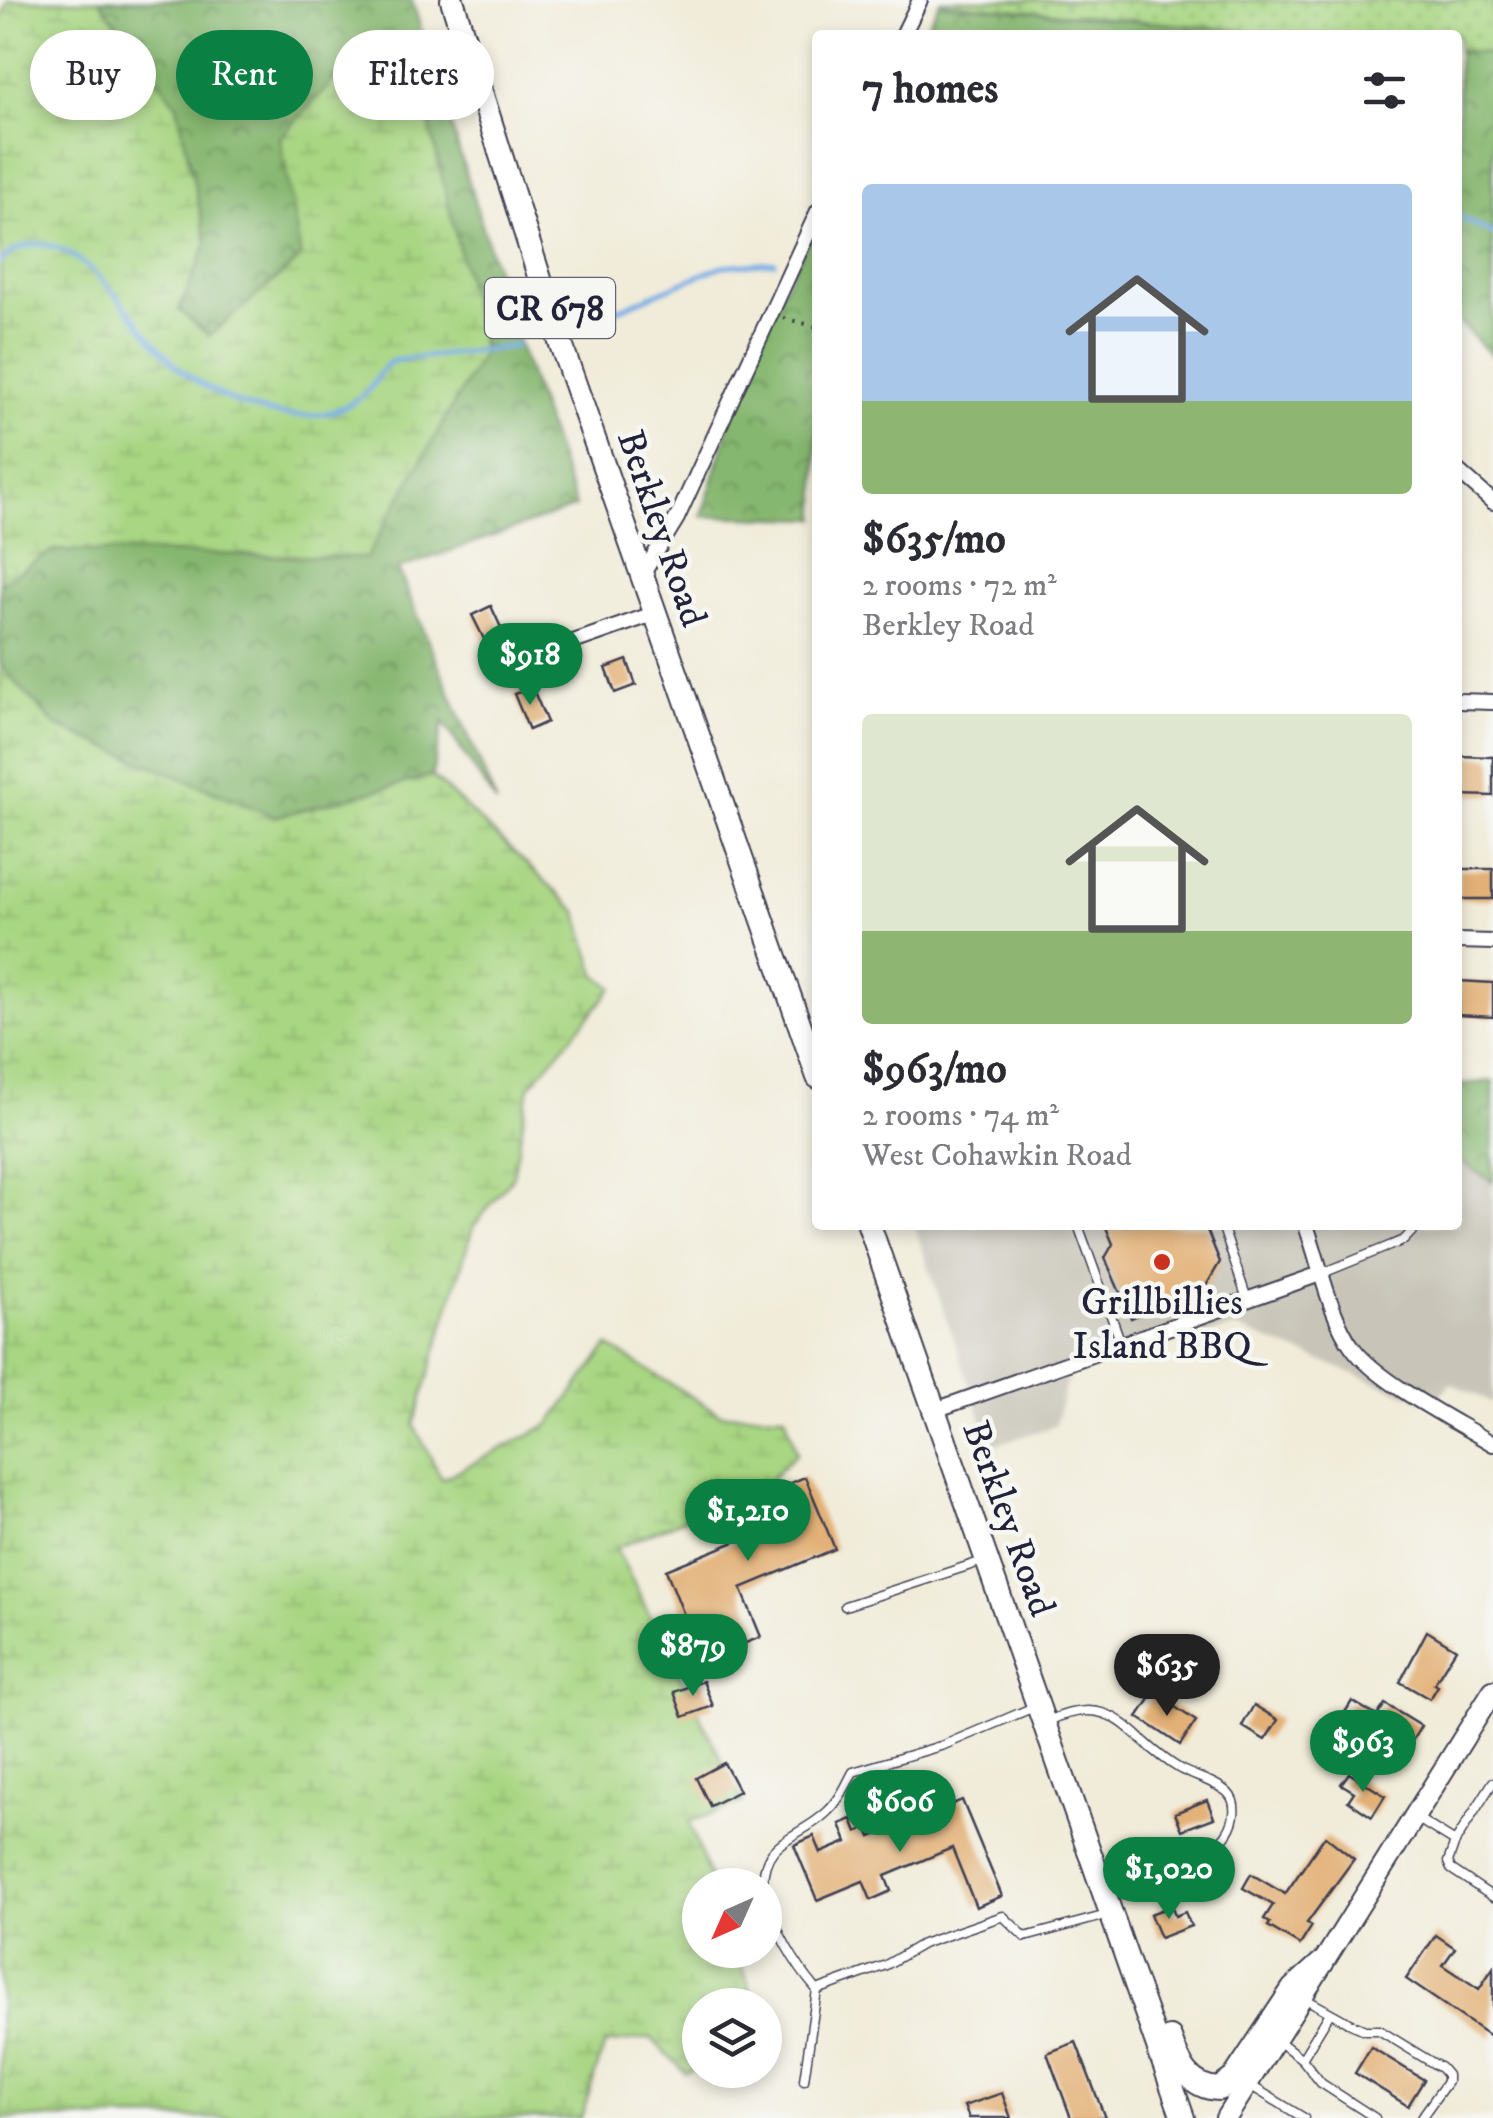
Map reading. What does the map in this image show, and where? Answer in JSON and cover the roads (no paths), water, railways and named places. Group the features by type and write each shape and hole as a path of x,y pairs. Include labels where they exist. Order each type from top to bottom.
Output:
{"main road":[{"name":"Berkley Road","path":"452,0 558,333 811,1046"},
{"name":"Berkley Road","path":"871,1230 1184,2118"},
{"path":"1226,2118 1241,2081 1297,1993 1322,1963 1493,1691"},
{"path":"1121,1942 1147,1974 1185,2072 1196,2084 1207,2088 1219,2089 1241,2081"}],"street":[{"path":"905,30 920,0"},
{"path":"642,575 676,518 812,224"},
{"path":"1462,475 1493,502"},
{"path":"502,667 656,613"},
{"path":"1462,701 1493,702"},
{"path":"1462,941 1493,942"},
{"path":"1308,1230 1332,1306 1352,1348 1380,1373 1493,1444"},
{"path":"935,1410 1322,1273"}],"lane":[{"path":"1080,1230 1121,1344"},
{"path":"1224,1230 1247,1299"},
{"path":"1322,1273 1404,1240 1413,1230"},
{"path":"845,1606 988,1559"},
{"path":"763,1868 783,1840 826,1814 853,1772 1042,1713 1091,1708 1110,1715 1159,1755 1228,1792 1234,1804 1234,1819 1210,1852 1109,1905 1025,1937 1003,1916 922,1944 886,1964 817,1990"},
{"path":"1493,1782 1454,1842 1448,1862 1451,1869 1493,1897"},
{"path":"1415,1817 1454,1842"},
{"path":"782,1941 817,1990 804,2080"},
{"path":"1297,1993 1364,2030 1379,2030 1442,2068 1447,2082 1422,2118"},
{"path":"1302,2059 1330,2013"},
{"path":"1270,2035 1302,2059 1320,2083 1375,2118"},
{"path":"1241,2081 1300,2117"}],"waterway":[{"path":"1462,218 1493,234"},
{"path":"0,262 25,246 51,246 75,257 99,277 180,369 228,399 265,412 303,416 343,407 363,395 392,361 517,346"},
{"path":"576,327 722,266 775,262"}],"place":[{"name":"Grillbillies Island BBQ","path":"1162,1262"}]}
